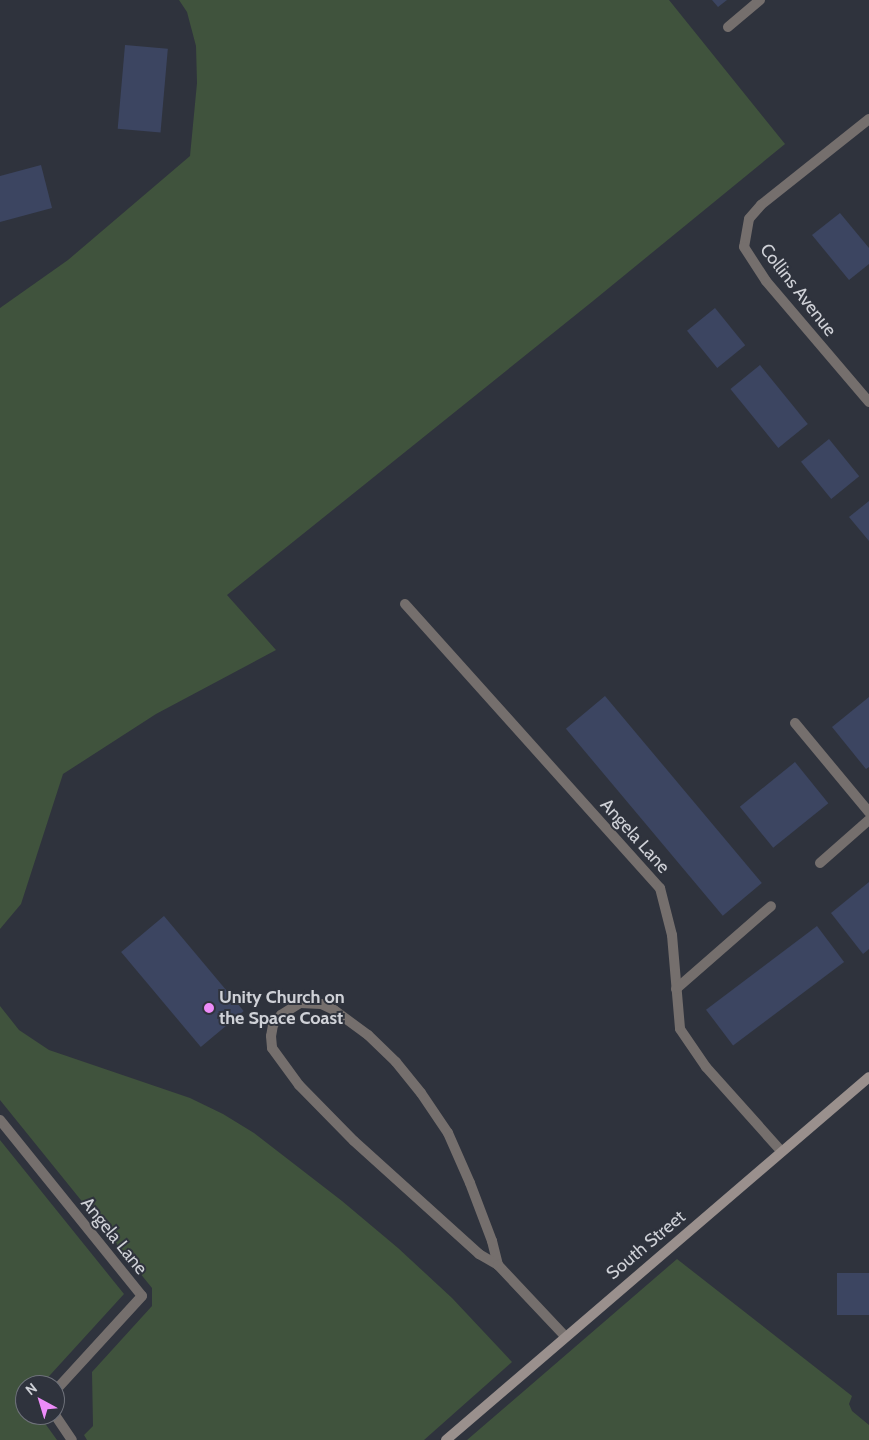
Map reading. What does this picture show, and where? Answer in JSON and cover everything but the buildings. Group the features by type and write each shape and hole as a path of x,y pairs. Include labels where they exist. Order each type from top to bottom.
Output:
{"main road":[{"name":"South Street","path":"446,1440 565,1336 869,1078"}],"street":[{"path":"728,27 760,0"},
{"name":"Collins Avenue","path":"869,118 761,205 749,219 744,247 766,281 869,402"},
{"name":"Angela Lane","path":"405,604 660,888 672,935 680,1029 706,1067 781,1152"},
{"path":"795,723 869,812"},
{"path":"820,863 869,820"},
{"path":"676,989 771,906"},
{"path":"498,1265 492,1241 448,1133 421,1093 396,1062 368,1034 334,1010 321,1004 300,1003 281,1015 273,1025 271,1036 272,1048 299,1085 354,1141 479,1254 498,1265 565,1336"},
{"name":"Angela Lane","path":"0,1120 142,1296 65,1380"},
{"path":"62,1425 72,1440"}],"green space":[{"path":"179,0 669,0 785,144 227,595 276,650 156,714 63,774 21,904 0,929 0,308 68,260 190,156 197,83 196,46 187,12"},
{"path":"0,1006 19,1030 49,1050 190,1098 223,1114 254,1133 342,1201 398,1248 452,1298 512,1362 424,1440 87,1440 84,1435 93,1426 92,1372 152,1306 152,1288 0,1100"},
{"path":"0,1140 124,1294 50,1375 15,1375 15,1425 46,1425 57,1440 0,1440"},
{"path":"677,1259 852,1396 849,1404 852,1411 869,1425 869,1440 467,1440"}],"place":[{"name":"Unity Church on the Space Coast","path":"209,1008"}]}
